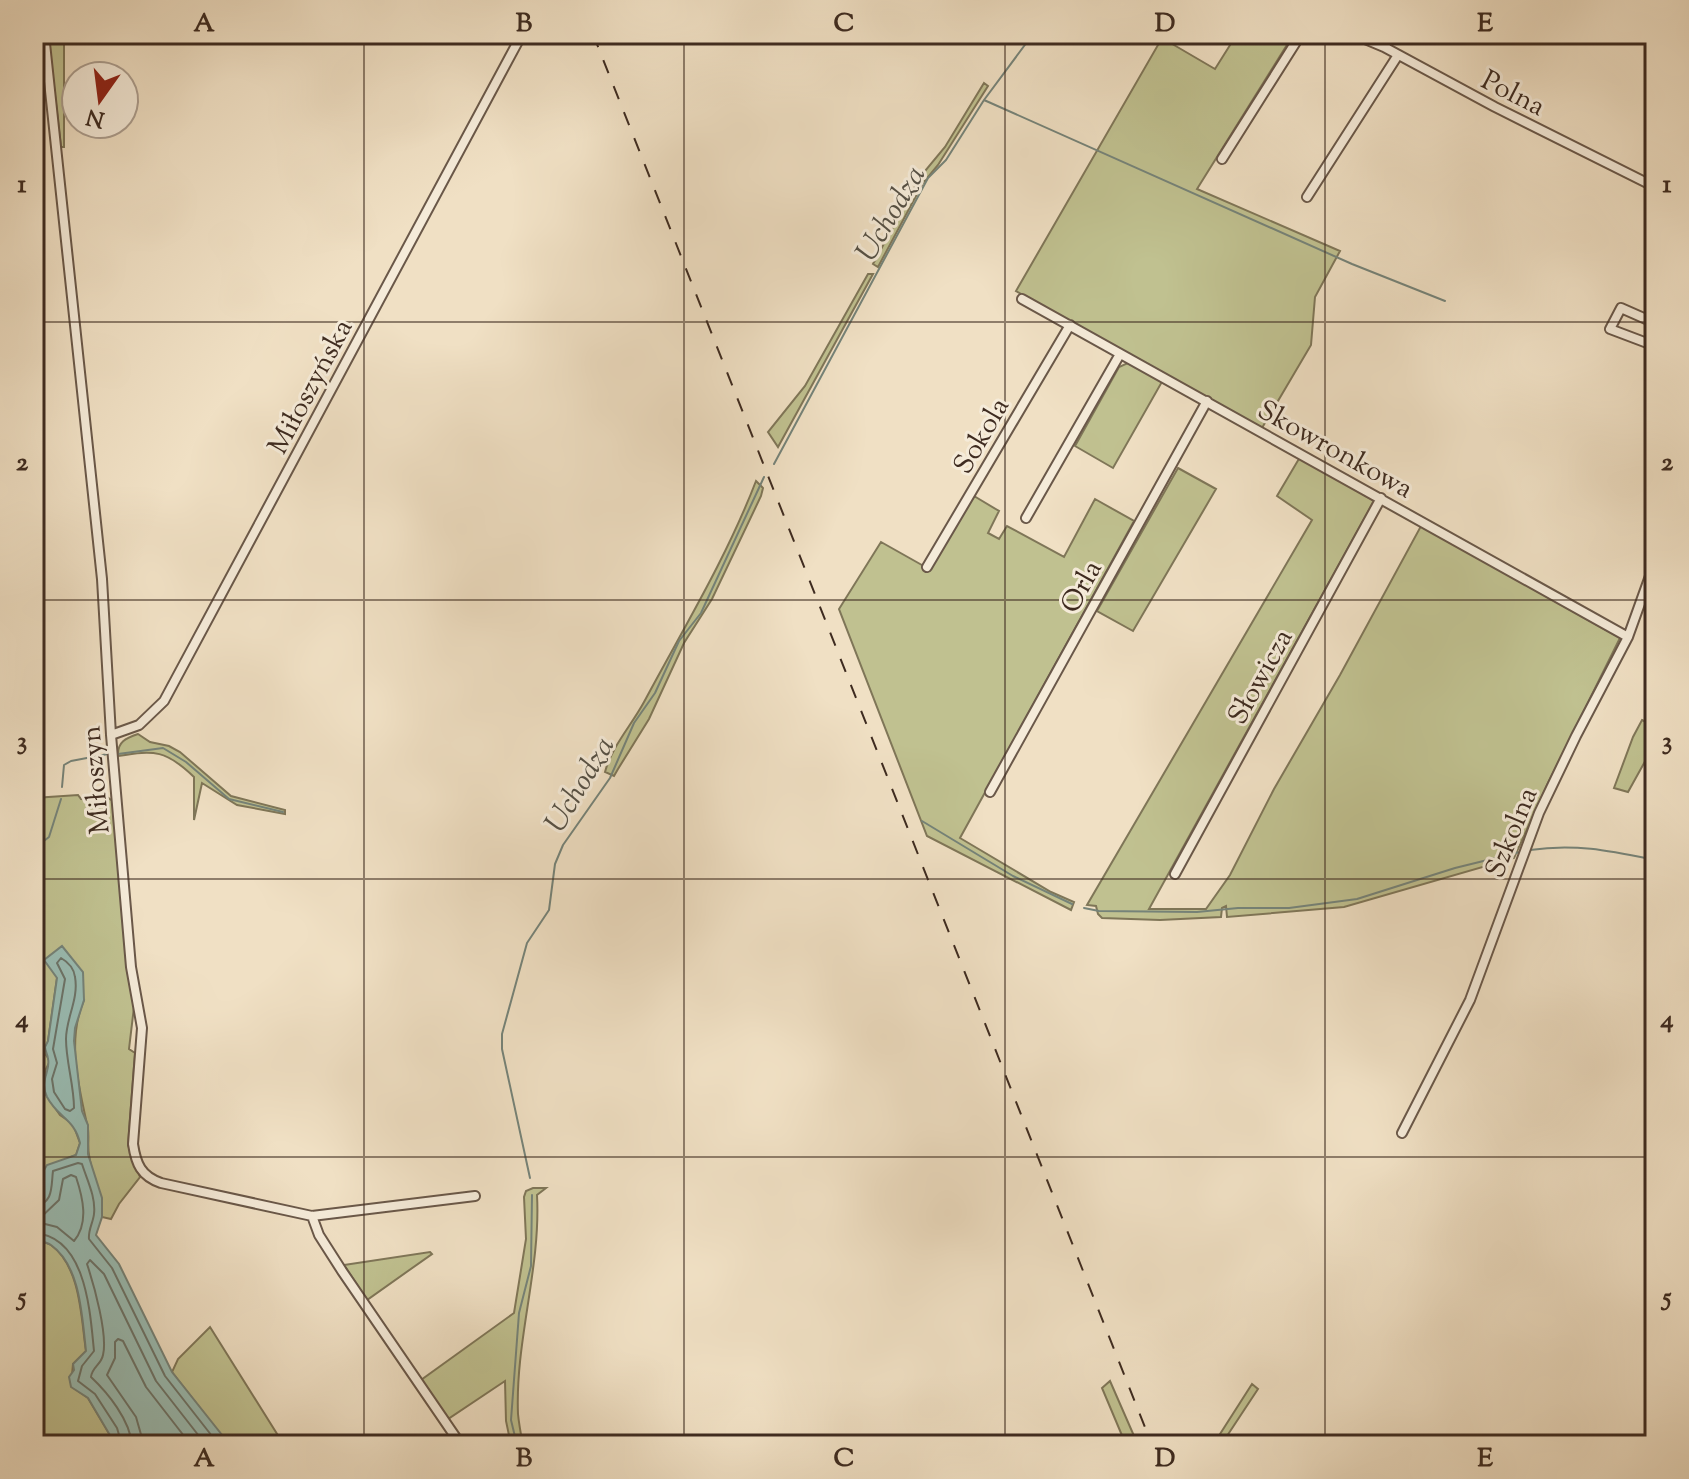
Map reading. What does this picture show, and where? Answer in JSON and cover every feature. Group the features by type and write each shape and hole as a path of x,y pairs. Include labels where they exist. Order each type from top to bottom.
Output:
{"street":[{"name":"Miłoszyńska","path":"111,735 139,725 164,701 522,34"},
{"path":"1222,159 1301,34"},
{"name":"Polna","path":"1353,34 1384,47 1655,187"},
{"path":"1384,47 1392,34"},
{"name":"Miłoszyn","path":"44,38 100,563 131,967 142,1028 133,1144 135,1157 148,1179 312,1216 475,1196"},
{"path":"1307,197 1398,55"},
{"name":"Skowronkowa","path":"1022,299 1628,637"},
{"path":"1655,323 1621,308 1610,329 1655,346"},
{"name":"Sokola","path":"927,567 1070,325"},
{"path":"1026,518 1120,354"},
{"name":"Orla","path":"990,792 1207,401"},
{"name":"Słowicza","path":"1175,874 1381,498"},
{"name":"Szkolna","path":"1402,1133 1470,1000 1539,813 1628,637 1655,562"},
{"path":"312,1216 327,1247 461,1445"}],"green space":[{"path":"48,34 62,34 64,42 64,60 60,60 60,138"},
{"path":"1237,34 1292,34 1197,189 1340,251 1315,297 1311,345 1262,428 1016,291 1162,38 1215,69"},
{"path":"984,83 988,86 938,165 923,183 878,267 873,264 920,177 945,147"},
{"path":"868,274 873,274 778,447 768,432 805,386"},
{"path":"1130,362 1163,380 1113,468 1075,446 1119,367"},
{"path":"1300,457 1374,501 1149,909 1206,909 1230,875 1274,789 1421,526 1620,638 1514,858 1344,907 1227,917 1226,906 1222,908 1221,917 1160,920 1102,918 1096,906 1087,905 1312,520 1277,496"},
{"path":"1178,468 1216,489 1133,631 1097,611"},
{"path":"756,481 763,488 761,496 712,599 684,643 649,719 614,776 605,772 612,753 644,702 718,566"},
{"path":"974,496 999,511 988,533 999,539 1007,526 1064,557 1095,499 1134,521 960,838 1051,892 1074,902 1071,910 927,836 839,609 881,542 929,569"},
{"path":"1642,720 1655,727 1655,740 1628,792 1614,788 1633,737"},
{"path":"138,734 150,742 180,752 231,796 285,810 285,814 237,805 202,783 194,820 194,777 176,761 151,753 118,756 123,741"},
{"path":"103,794 114,802 128,975 134,1007 129,1049 135,1053 128,1145 140,1177 111,1219 102,1217 89,1155 88,1128 76,1062 76,1030 84,1000 57,978 46,1055 50,1061 45,1071 46,1095 60,1115 73,1124 80,1143 76,1155 54,1169 34,1203 34,839 42,829 34,817 34,798 78,795 81,799 92,800 93,796"},
{"path":"546,1188 537,1195 535,1250 520,1359 518,1414 523,1445 511,1445 506,1421 505,1381 448,1419 421,1380 514,1313 526,1239 524,1197 526,1191"},
{"path":"34,1239 51,1245 61,1255 78,1294 86,1351 73,1364 71,1386 88,1398 114,1442 124,1445 34,1445"},
{"path":"432,1254 367,1300 344,1265"},
{"path":"210,1327 284,1445 228,1444 172,1372 178,1359"},
{"path":"1110,1381 1138,1445 1126,1445 1102,1388"},
{"path":"1252,1384 1258,1389 1221,1445 1213,1445"}],"water":[{"path":"62,946 83,972 84,1000 74,1041 82,1111 88,1125 88,1154 102,1198 102,1217 96,1235 119,1264 172,1372 230,1445 124,1445 114,1442 88,1398 71,1387 69,1377 74,1370 73,1364 86,1351 78,1294 69,1266 61,1254 51,1245 34,1239 34,1203 44,1191 44,1170 47,1165 76,1155 80,1143 74,1128 51,1104 44,1086 48,1063 45,1047 57,978 44,960"}],"waterway":[{"name":"Uchodza","path":"774,464 928,178 946,160 984,100 1033,34"},
{"path":"984,100 1352,264 1445,301"},
{"name":"Uchodza","path":"530,1178 502,1049 502,1034 527,943 549,910 555,864 563,845 610,778 634,723 655,693 679,641 701,613 764,477"},
{"path":"118,754 163,748 186,762 229,799 283,812"},
{"path":"62,787 64,765 108,754"},
{"path":"40,844 49,837 61,799"},
{"path":"922,821 1013,876 1072,904"},
{"path":"1530,850 1578,848 1655,860"},
{"path":"1084,908 1099,911 1197,912 1289,908 1357,899 1455,868 1520,852"},
{"name":"Uchodza","path":"517,1445 511,1420 519,1313 531,1266 532,1195"}],"railway":[{"path":"593,34 1152,1445"}]}
